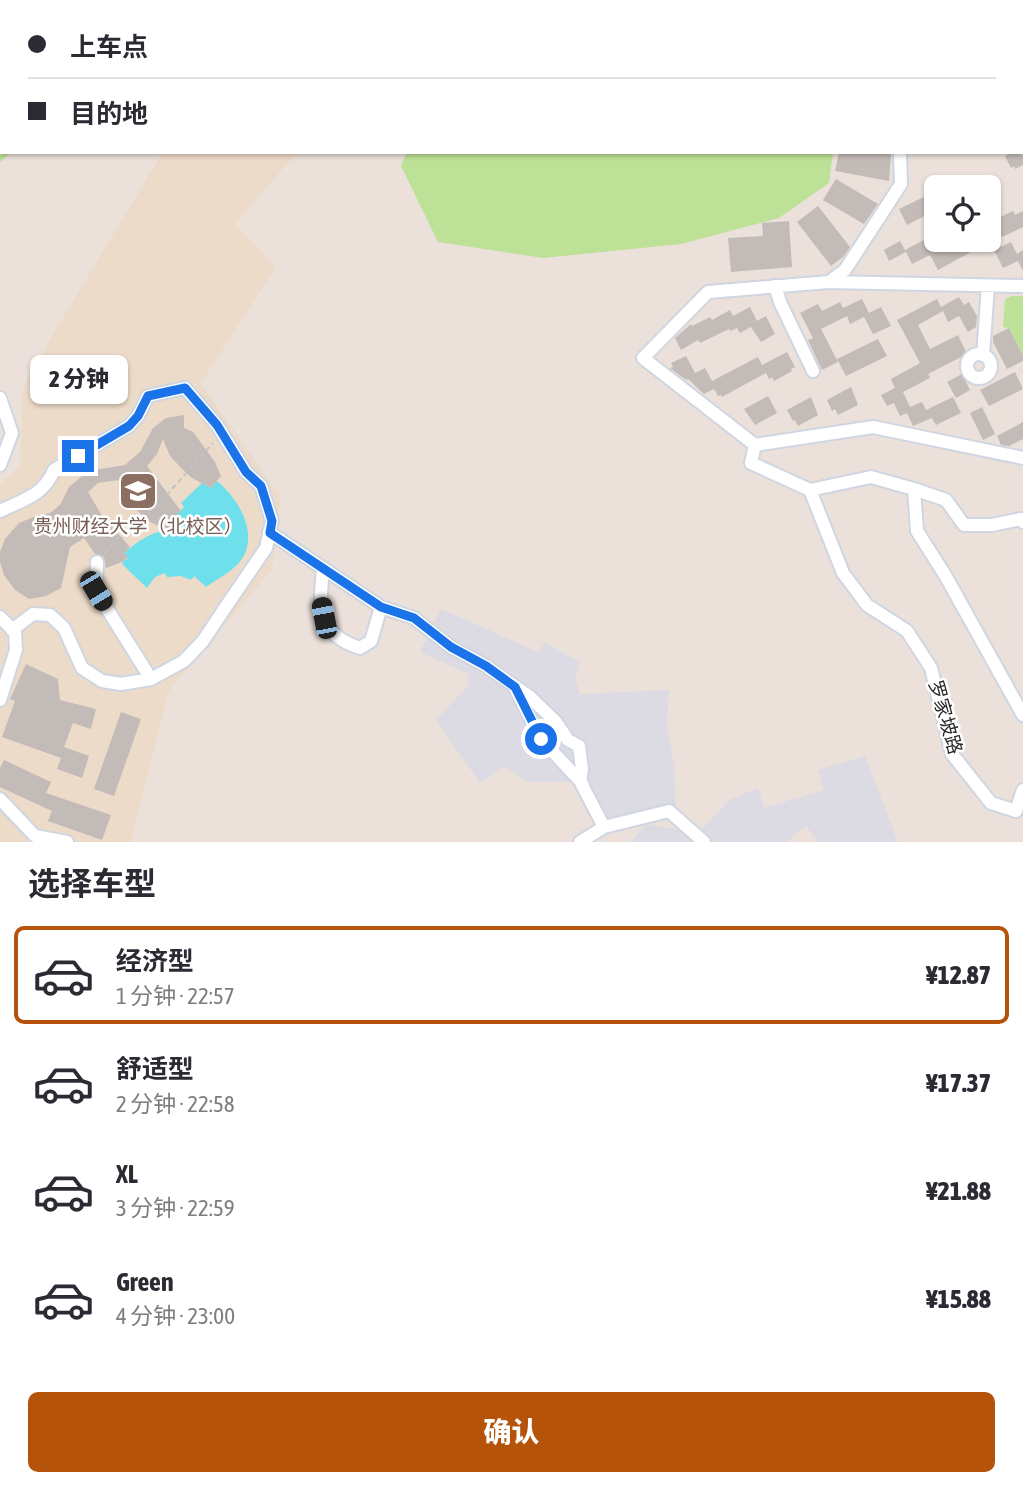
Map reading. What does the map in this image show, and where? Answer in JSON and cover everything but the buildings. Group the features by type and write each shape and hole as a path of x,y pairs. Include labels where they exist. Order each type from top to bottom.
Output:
{"street":[{"path":"829,282 845,270 901,184 900,154"},
{"path":"1023,286 829,282 708,292 643,358 755,445 873,427 1023,458"},
{"path":"775,286 813,370"},
{"path":"983,355 988,286"},
{"path":"0,511 30,499 49,482 54,470 129,426 138,416 148,396 185,388 223,435 246,472 261,486 272,521 265,548 203,641 184,661 151,679 121,684 102,681 82,668 64,628 50,615 33,614 12,630"},
{"path":"0,398 12,433 0,465"},
{"path":"755,445 751,463 810,490 871,477 946,500 964,525 992,525 1021,519 1023,522"},
{"path":"914,489 916,531 1023,715"},
{"name":"罗家坡路","path":"810,490 843,572 867,605 907,631 931,668 952,754 991,803 1016,811 1023,790"},
{"path":"270,533 381,607 414,618 451,647 486,666 530,697 555,721 568,740 579,746 582,769 580,781"},
{"path":"97,562 96,591 151,679"},
{"path":"323,569 320,597 324,618 329,631 343,642 360,648 371,641 381,607"},
{"path":"0,617 15,632 16,650 0,700"},
{"path":"515,687 541,739 580,781 604,827"},
{"path":"0,799 35,836 67,842"},
{"path":"579,842 604,827 669,811 704,842"}],"path":[{"path":"97,562 124,530 156,507 209,446 223,435"}],"shaded area":[{"name":"贵州财经大学（北校区）","path":"162,154 300,154 293,157 235,224 276,267 201,383 281,498 272,570 169,691 131,842 0,842 0,485 20,466 23,388"},
{"path":"441,609 538,652 545,643 580,662 575,677 580,694 669,690 667,723 674,765 676,806 608,821 570,782 528,782 504,766 480,783 436,720 468,686 468,674 420,652"},
{"path":"865,756 898,842 818,842 806,826 787,842 631,842 647,824 681,830 692,840 729,800 758,788 764,808 824,790 818,770"}],"green space":[{"path":"0,154 9,154 0,162"},
{"path":"406,154 833,154 829,183 779,218 681,244 543,258 438,242 401,166"},
{"path":"1023,296 1023,356 1009,328 1003,327 1005,299"}],"water":[{"path":"217,481 233,498 245,519 248,542 238,564 206,587 194,576 191,580 181,576 167,577 165,573 155,577 147,588 123,565 122,562 128,558 124,554 144,538 168,530 177,522 173,518 184,507 181,503 202,483 211,488"}],"place":[{"name":"贵州财经大学（北校区）","path":"138,491"}],"route":[{"path":"78,456 129,426 138,416 148,396 185,388 217,425 246,472 261,486 272,521 270,533 381,607 414,618 451,647 486,666 515,687 541,739"}]}
